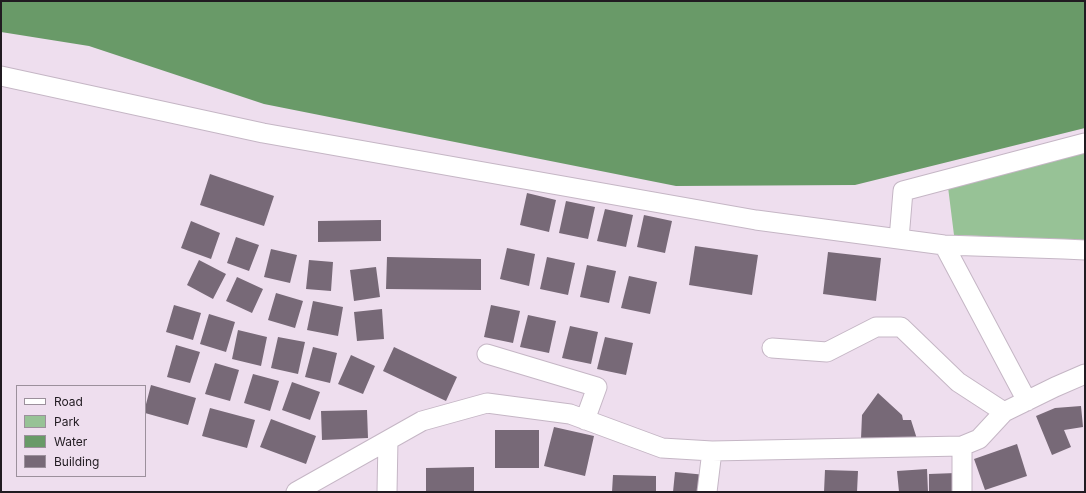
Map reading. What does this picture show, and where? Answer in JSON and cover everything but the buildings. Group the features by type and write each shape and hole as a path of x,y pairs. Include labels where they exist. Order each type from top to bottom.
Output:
{"street":[{"path":"1,76 263,133 756,220 944,245 1064,248 1085,250"},
{"path":"899,239 903,190 1085,143"},
{"path":"944,245 1027,401"},
{"path":"772,348 827,352 876,327 901,327 958,382 1004,412"},
{"path":"487,354 597,386 585,420"},
{"path":"296,492 422,421 487,403 570,414 662,448 712,451 962,446 979,439 1004,412 1055,386 1085,374"},
{"path":"387,492 388,440"},
{"path":"962,446 962,492"},
{"path":"707,492 712,451"}],"green space":[{"path":"1085,152 1085,240 954,235 948,187"}],"water":[{"path":"1,1 1085,1 1085,128 855,185 676,186 264,104 89,46 1,32"}]}
